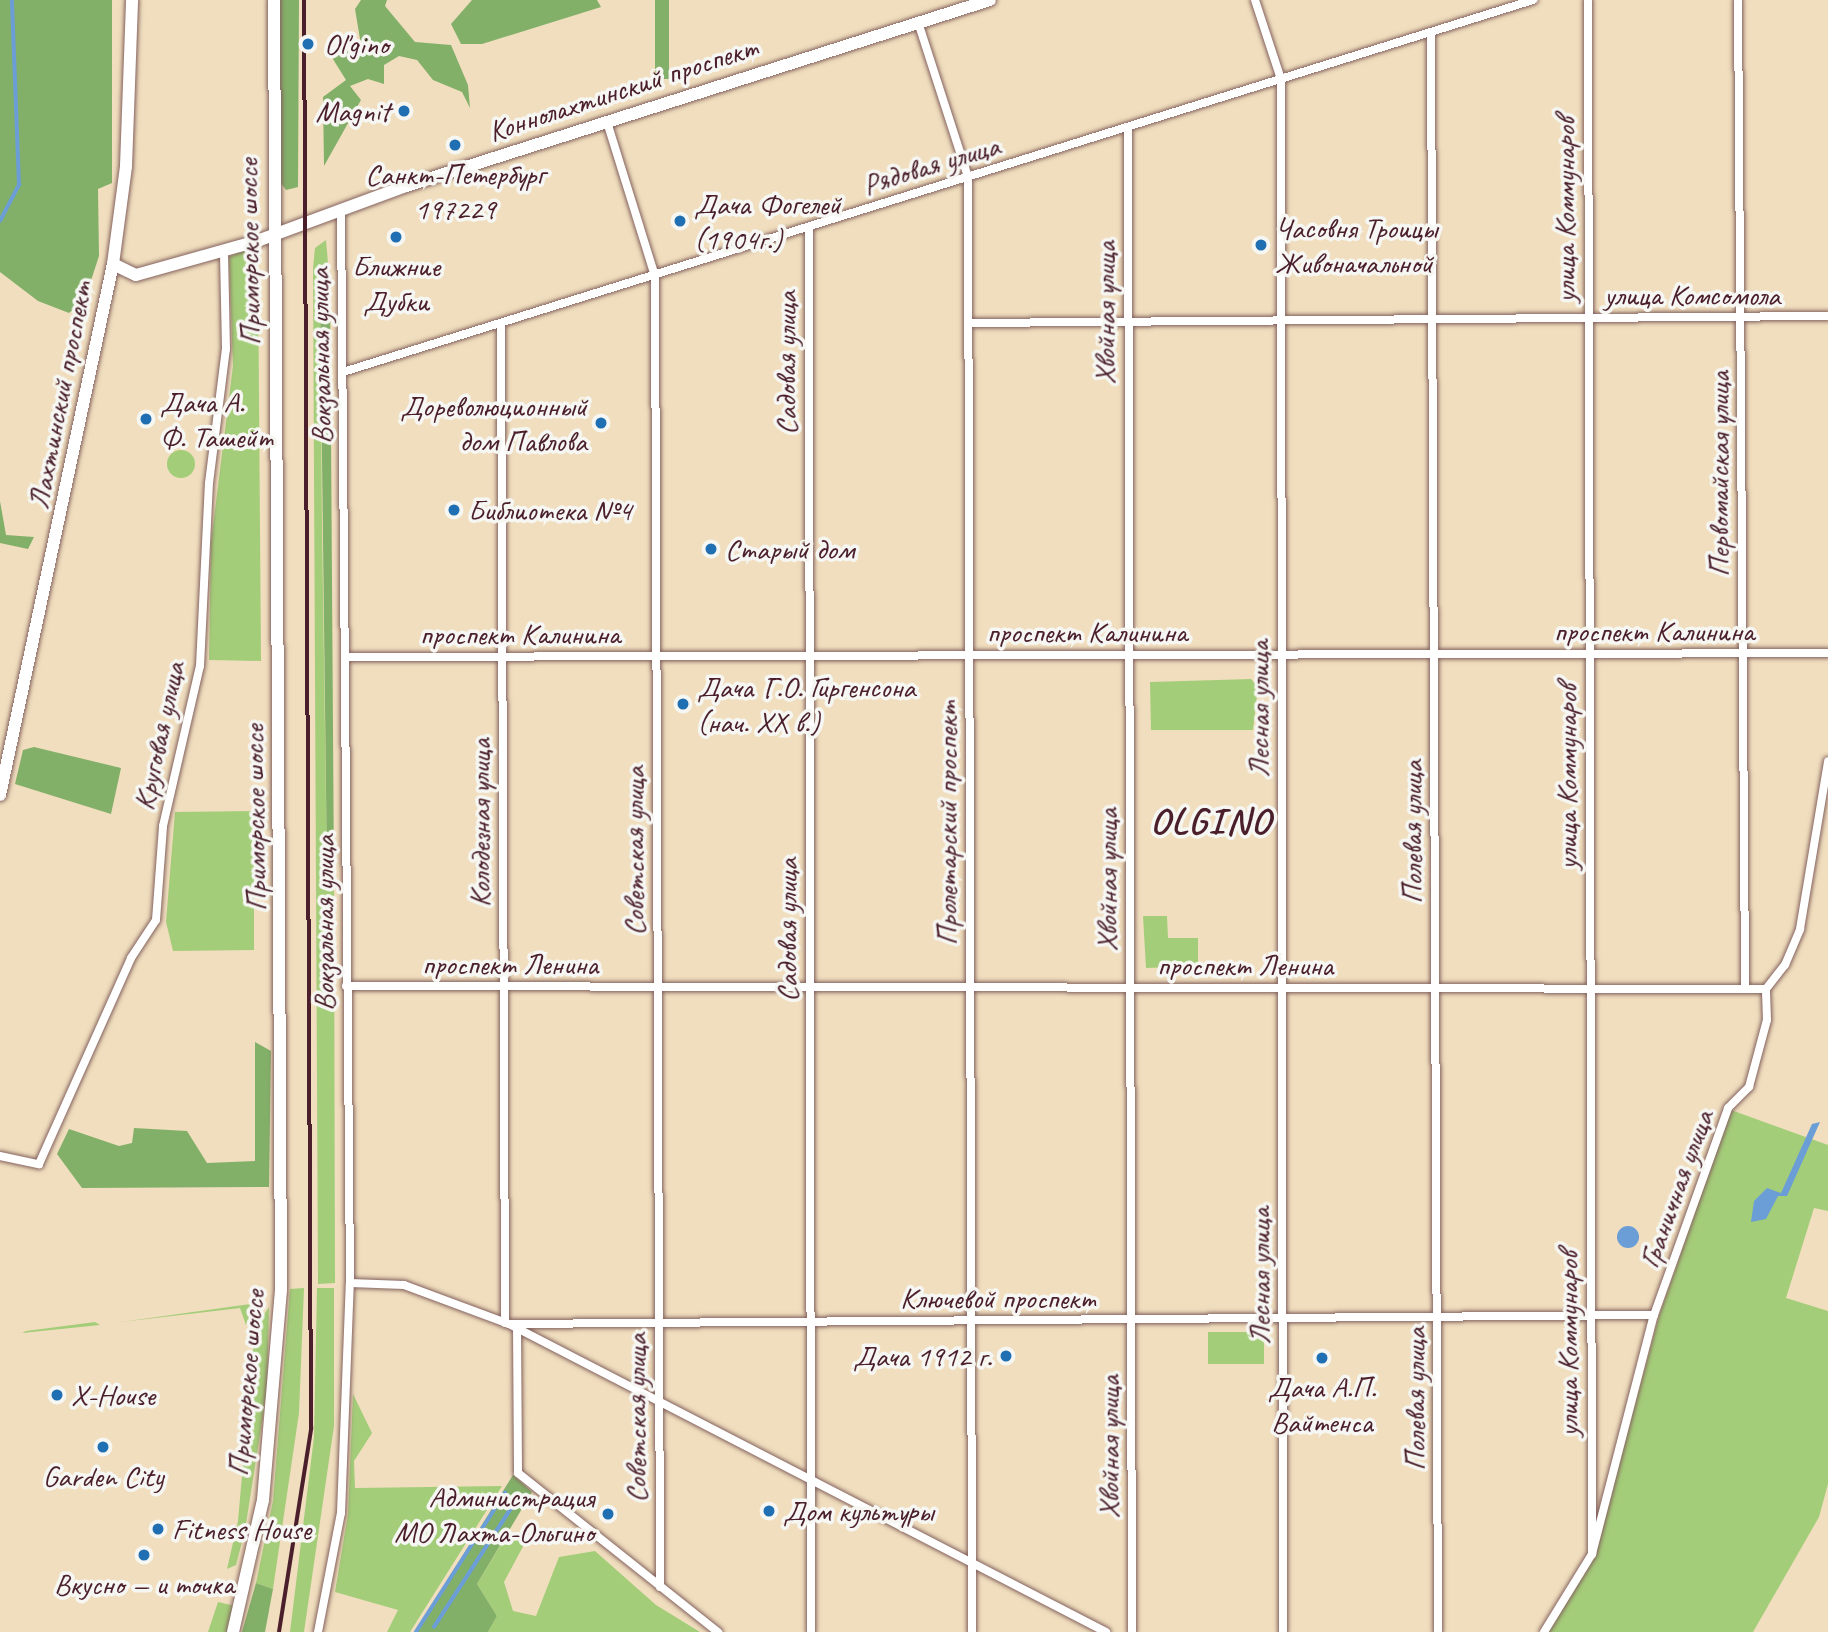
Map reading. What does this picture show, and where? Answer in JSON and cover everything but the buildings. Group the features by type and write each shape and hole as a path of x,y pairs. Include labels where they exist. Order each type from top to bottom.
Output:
{"main road":[{"name":"Лахтинский проспект","path":"0,795 113,264 126,166 132,0"},
{"name":"Приморское шоссе","path":"233,1632 263,1500 281,1290 274,0"},
{"name":"Коннолахтинский проспект","path":"113,264 136,275 275,236 607,121 990,0"}],"street":[{"name":"Лесная улица","path":"1255,0 1281,79 1283,1632"},
{"name":"Рядовая улица","path":"343,372 1533,0"},
{"name":"улица Коммунаров","path":"1588,0 1592,1554"},
{"name":"Первомайская улица","path":"1738,0 1745,989"},
{"name":"Пролетарский проспект","path":"918,22 968,177 972,1632"},
{"name":"Полевая улица","path":"1431,32 1436,320 1434,654 1438,1632"},
{"name":"Советская улица","path":"607,121 654,276 660,1587"},
{"name":"Хвойная улица","path":"1128,127 1132,1632"},
{"name":"Вокзальная улица","path":"318,1632 341,1513 350,1283 341,211"},
{"name":"Садовая улица","path":"809,227 811,1632"},
{"name":"Круговая улица","path":"0,1156 39,1164 131,958 156,920 165,815 200,666 206,519 226,349 224,251"},
{"name":"улица Комсомола","path":"968,323 1828,316"},
{"name":"Колодезная улица","path":"501,324 504,987 518,1474 660,1587"},
{"name":"проспект Калинина","path":"346,657 1828,653"},
{"path":"1766,989 1785,965 1800,929 1828,761"},
{"name":"проспект Ленина","path":"346,986 1766,989"},
{"name":"Граничная улица","path":"1544,1632 1592,1554 1654,1315 1728,1108 1748,1087 1767,1020 1766,989"},
{"name":"Ключевой проспект","path":"350,1283 404,1285 512,1325 1654,1315"},
{"path":"512,1325 811,1483 1106,1632"},
{"path":"660,1587 718,1632"}],"green space":[{"path":"0,0 112,0 112,183 98,189 99,256 85,299 69,313 38,301 0,272"},
{"path":"277,0 299,0 298,187 286,190 280,182"},
{"path":"361,0 387,0 385,6 415,42 451,45 468,85 470,108 462,92 433,80 417,60 399,56 384,65 384,84 368,79 350,86 361,100 324,166 323,97 346,80 331,56 361,45 355,9"},
{"path":"472,0 597,0 601,7 482,44 461,44 451,24"},
{"path":"655,0 669,0 669,79 655,79"},
{"path":"326,240 330,286 320,293 327,872 334,877 335,1283 318,1284 313,268 315,248"},
{"path":"245,249 258,264 261,661 209,660 211,542 233,366 229,257"},
{"path":"330,286 334,877 327,872 320,292"},
{"path":"181,450 191,454 195,464 191,474 181,478 171,474 167,464 171,454"},
{"path":"0,501 6,535 34,537 28,549 0,543"},
{"path":"1251,679 1258,687 1253,730 1151,730 1150,682"},
{"path":"34,747 121,768 111,814 15,784 23,750"},
{"path":"254,811 254,950 173,951 166,922 175,812"},
{"path":"1143,916 1167,916 1168,938 1198,938 1198,966 1146,968"},
{"path":"255,1042 271,1051 269,1187 82,1188 57,1154 69,1129 119,1146 132,1143 134,1128 187,1131 207,1163 255,1161"},
{"path":"1731,1110 1828,1145 1828,1211 1814,1208 1786,1298 1828,1311 1828,1484 1819,1517 1753,1632 1548,1632 1595,1554 1659,1316"},
{"path":"304,1288 299,1413 273,1589 256,1583 273,1501 290,1289"},
{"path":"317,1288 334,1288 334,1426 304,1632 290,1632 314,1437"},
{"path":"258,1303 246,1325 240,1308 121,1322"},
{"path":"269,1307 267,1390 245,1530 236,1565 227,1569 238,1521 255,1328"},
{"path":"95,1322 100,1325 22,1333 26,1331"},
{"path":"1208,1332 1264,1332 1264,1364 1208,1364"},
{"path":"353,1394 372,1433 354,1461 355,1488 502,1486 410,1632 387,1632 398,1610 335,1592 348,1514"},
{"path":"513,1475 532,1492 477,1584 497,1616 488,1632 415,1632"},
{"path":"508,1533 527,1539 504,1582 513,1611 536,1616 559,1557 595,1551 656,1605 700,1632 488,1632 497,1616 477,1584"},
{"path":"256,1583 273,1589 265,1632 242,1632"},
{"path":"218,1602 235,1606 227,1632 208,1632"}],"water":[{"path":"1820,1122 1787,1196 1778,1196 1766,1219 1751,1222 1754,1201 1767,1188 1781,1193 1812,1124"},
{"path":"1628,1226 1636,1229 1639,1237 1636,1245 1628,1248 1620,1245 1617,1237 1620,1229"}],"waterway":[{"path":"0,221 19,185 12,0"},
{"path":"416,1632 505,1493"},
{"path":"434,1627 517,1499"}],"railway":[{"path":"279,1632 311,1429 304,0"}],"place":[{"name":"Ol'gino","path":"308,44"},
{"name":"Magnit","path":"404,111"},
{"name":"Санкт-Петербург 197229","path":"455,145"},
{"name":"Дача Фогелей (1904г.)","path":"680,221"},
{"name":"Ближние Дубки","path":"396,237"},
{"name":"Часовня Троицы Живоначальной","path":"1261,245"},
{"name":"Дача А. Ф. Ташейт","path":"146,419"},
{"name":"Дореволюционный дом Павлова","path":"601,423"},
{"name":"Библиотека №4","path":"454,510"},
{"name":"Старый дом","path":"711,549"},
{"name":"Дача Г.О. Гиргенсона (нач. XX в.)","path":"683,704"},
{"name":"Дача 1912 г.","path":"1006,1356"},
{"name":"Дача А.П. Вайтенса","path":"1322,1358"},
{"name":"X-House","path":"57,1395"},
{"name":"Garden City","path":"103,1447"},
{"name":"Дом культуры","path":"769,1511"},
{"name":"Администрация МО Лахта-Ольгино","path":"608,1514"},
{"name":"Fitness House","path":"158,1529"},
{"name":"Вкусно — и точка","path":"144,1555"}],"district":[{"name":"OLGINO","path":"1211,821"}]}
